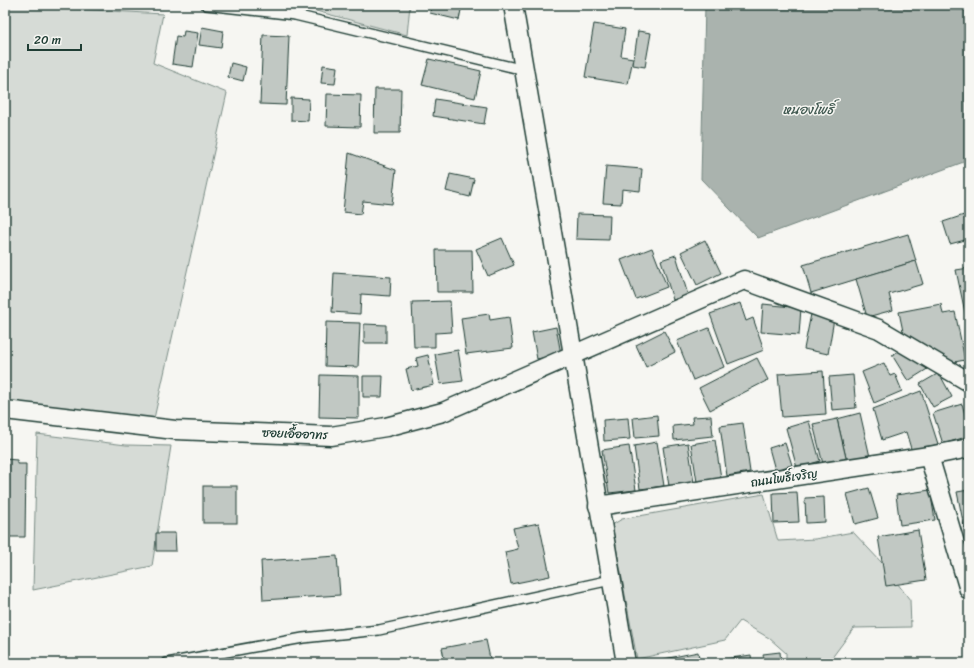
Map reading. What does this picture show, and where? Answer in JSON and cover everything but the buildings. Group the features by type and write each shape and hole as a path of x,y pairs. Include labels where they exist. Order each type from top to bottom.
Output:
{"street":[{"path":"513,5 572,356 626,663"},
{"name":"ซอยเอื้ออาทร","path":"5,410 175,430 331,436 386,427 443,412 744,280 879,329 969,382"},
{"name":"ถนนโพธิ์เจริญ","path":"598,506 929,456 969,448"},
{"path":"929,456 969,590"}],"lane":[{"path":"206,5 296,15 524,70"},
{"path":"167,663 304,638 379,630 611,580"}],"shaded area":[{"path":"5,5 163,14 153,63 227,93 153,423 5,401"},
{"path":"290,5 410,5 407,35 297,6"},
{"path":"37,434 126,445 171,446 152,566 33,590"},
{"path":"764,494 778,541 815,539 853,532 882,563 910,600 911,627 854,628 828,663 786,663 786,653 769,638 740,621 725,640 637,659 612,525 622,519"}],"water":[{"name":"หนองโพธิ์","path":"705,5 969,5 969,160 758,238 701,179"}]}
